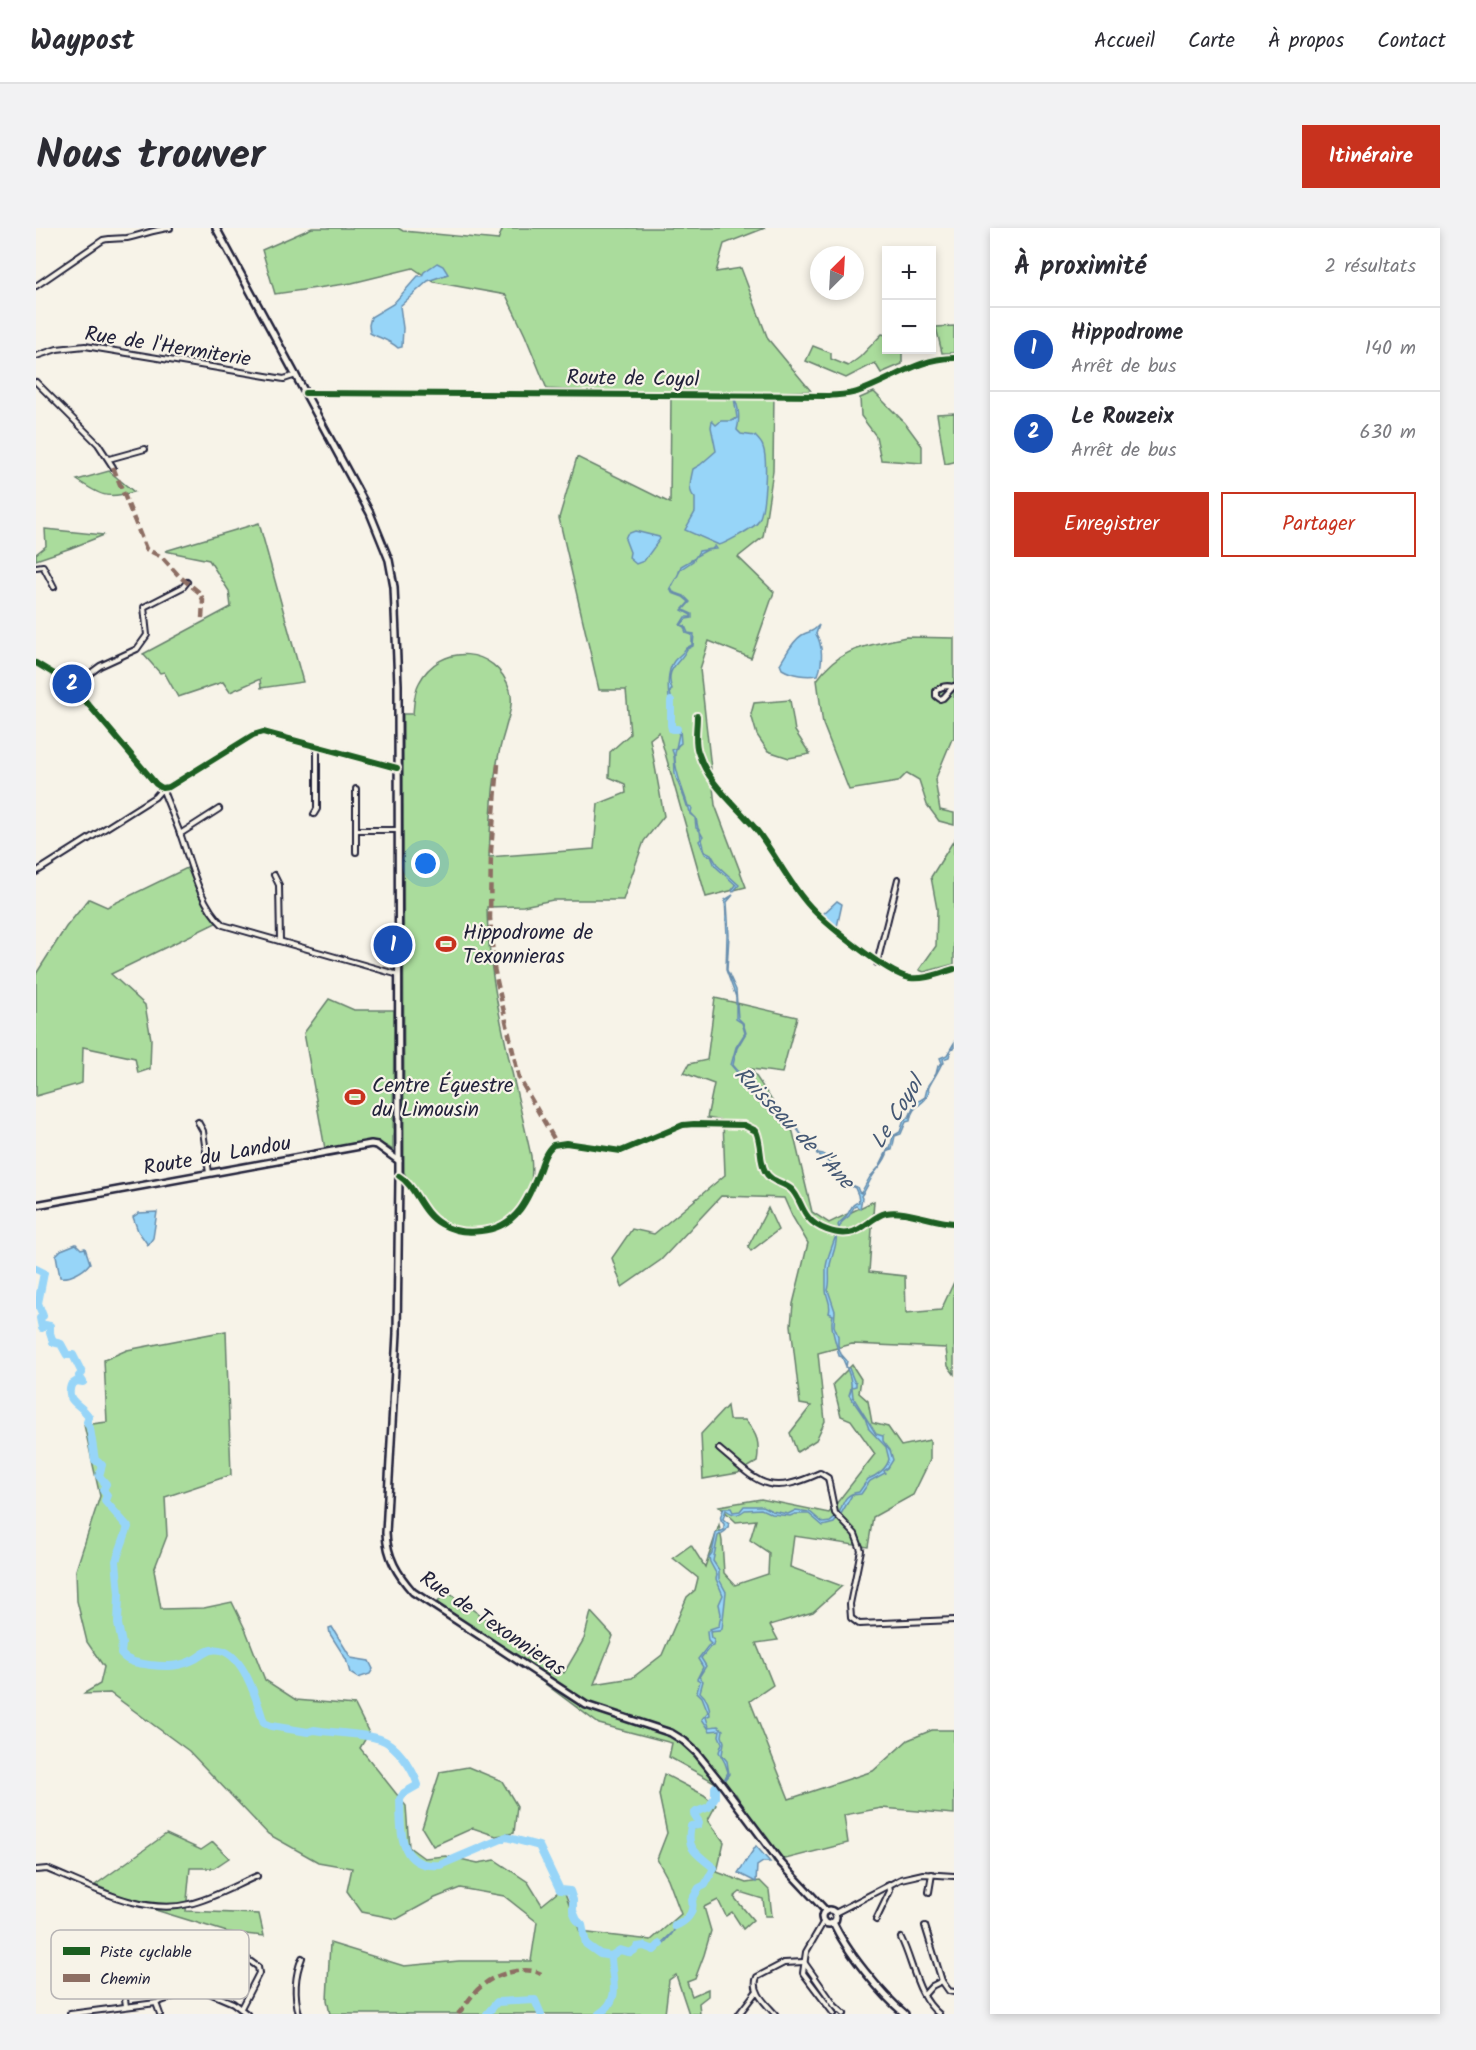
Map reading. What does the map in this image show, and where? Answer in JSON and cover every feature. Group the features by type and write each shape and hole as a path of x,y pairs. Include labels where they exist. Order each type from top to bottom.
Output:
{"main road":[{"name":"Rue de Texonnieras","path":"216,228 370,513 388,560 396,606 399,1176 397,1333 386,1533 390,1557 399,1577 413,1592 586,1705 670,1733 684,1741 697,1753 721,1783 781,1863 826,1911"},
{"name":"Route du Landou","path":"36,1205 371,1144 377,1145 399,1161"},
{"path":"831,1910 835,1913 836,1918 833,1922 824,1921 822,1916 826,1911 831,1910"},
{"path":"833,1922 848,1947 880,1988 905,2014"}],"street":[{"path":"36,286 103,240 115,237 125,238 170,228"},
{"name":"Rue de l'Hermiterie","path":"36,356 57,349 85,346 284,379 296,375"},
{"name":"Route de Coyol","path":"305,393 829,396 854,393 912,366 940,358 954,358"},
{"path":"36,382 80,424 113,467"},
{"path":"109,459 145,449"},
{"path":"36,567 43,566 54,587"},
{"path":"73,686 100,666 137,649 147,635 144,607 183,587 188,582"},
{"path":"36,663 73,686 156,784 162,788 194,875 215,918 223,925 399,975"},
{"path":"954,686 943,698 936,696 940,687 954,686"},
{"path":"697,716 695,740 707,772 734,807 754,827 808,905 877,963 910,978 922,978 954,969"},
{"path":"36,872 155,797 162,788 170,787 253,735 263,732 397,768"},
{"path":"314,814 317,809 317,746"},
{"path":"356,789 356,852"},
{"path":"180,834 219,809"},
{"path":"356,830 397,830"},
{"path":"274,875 279,885 280,941"},
{"path":"877,963 898,879"},
{"path":"198,1122 203,1131 209,1173"},
{"path":"399,1176 406,1181 431,1217 440,1223 459,1231 488,1231 509,1221 521,1209 531,1193 546,1153 553,1145 566,1143 621,1151 683,1125 744,1125 756,1131 761,1142 765,1172 771,1179 791,1189 808,1218 822,1228 837,1233 850,1233 886,1213 900,1213 954,1223"},
{"path":"718,1449 765,1484 795,1484 820,1473 828,1478 835,1513 855,1534 861,1550 850,1604 851,1618 859,1624 954,1620"},
{"path":"36,1870 47,1869 145,1906 167,1907 190,1904 257,1876"},
{"path":"929,1892 932,1874"},
{"path":"835,1913 889,1884 909,1877 932,1874 954,1876"},
{"path":"876,1920 890,1891 889,1884"},
{"path":"824,1921 810,1943 803,1973 834,2014"},
{"path":"925,1926 942,1981 949,1991 954,1992"},
{"path":"901,1938 924,1995 931,2008 939,2014"},
{"path":"299,2014 295,1998 297,1970 302,1958"},
{"path":"249,1960 258,1967 259,1973 249,1992"},
{"path":"775,2014 756,1992 754,1982 760,1975 784,1963 804,1962"},
{"path":"804,1962 844,2014"},
{"path":"924,1995 932,1986 942,1981"},
{"path":"739,2014 756,1992"},
{"path":"125,1999 126,2007"},
{"path":"70,2014 156,2003 165,1999"},
{"path":"224,1999 241,2008 247,2014"},
{"path":"241,2008 246,1999"},
{"path":"156,2003 160,2014"}],"green space":[{"path":"312,228 398,228 403,231 498,240 503,228 765,228 724,244 716,272 741,268 768,339 811,391 774,392 773,471 763,537 738,557 774,592 751,658 709,641 700,669 715,805 746,887 706,897 659,732 650,739 664,816 644,841 623,900 553,900 523,906 487,907 488,938 497,1000 531,1156 532,1170 527,1196 519,1208 497,1224 484,1228 456,1227 437,1218 420,1200 404,1172 403,714 413,714 415,694 419,683 428,670 440,661 453,656 467,655 481,658 493,665 503,675 510,690 511,700 495,777 489,857 594,849 598,804 626,793 625,784 609,777 610,752 630,734 626,690 599,690 559,518 577,457 670,503 671,395 547,389 506,295 434,282 413,268 352,283 275,294 262,250"},
{"path":"954,326 954,353 942,353 936,327"},
{"path":"882,334 882,354 902,354 902,364 881,373 875,363 846,378 806,361 813,346 831,353 831,359 848,366"},
{"path":"874,392 905,423 922,446 922,463 881,460 876,436 861,416 860,398"},
{"path":"954,413 954,462 945,464 937,414"},
{"path":"109,471 134,492 104,495 77,480"},
{"path":"259,523 303,682 261,688 260,679 230,692 223,682 178,697 164,672 160,673 143,654 231,607 229,591 209,560 165,551"},
{"path":"45,529 104,535 36,560 36,554 46,546"},
{"path":"906,637 954,638 954,739 952,739 935,780 940,810 954,813 954,825 939,821 927,805 919,780 907,773 898,782 849,790 823,724 817,680 826,669 836,660 857,649"},
{"path":"790,700 795,731 810,754 789,758 768,751 757,735 751,714 754,703"},
{"path":"954,840 954,964 924,972 919,970 936,946 937,909 931,877"},
{"path":"187,868 216,923 111,974 145,1005 151,1039 150,1069 138,1073 135,1058 83,1047 82,1083 36,1096 36,974 66,927 89,899 107,907"},
{"path":"715,998 797,1017 782,1073 751,1069 793,1132 812,1212 829,1223 874,1201 869,1272 905,1276 906,1313 941,1310 954,1282 954,1374 948,1366 946,1348 852,1344 818,1353 825,1421 816,1440 797,1452 790,1433 811,1406 800,1404 791,1325 793,1304 808,1243 784,1198 721,1196 661,1260 622,1287 612,1258 632,1229 654,1234 725,1175 723,1121 707,1118 714,1084 684,1073 689,1064 707,1060"},
{"name":"Centre Équestre du Limousin","path":"329,999 354,1010 394,1010 393,1150 385,1145 368,1142 325,1149 304,1033"},
{"path":"768,1208 778,1230 751,1251 748,1247"},
{"path":"226,1331 231,1475 165,1497 167,1536 154,1570 161,1609 204,1608 232,1602 265,1680 296,1700 355,1705 369,1733 360,1748 406,1806 409,1847 424,1858 446,1856 478,1863 495,1860 528,1882 542,1905 563,1888 580,1932 651,1940 681,1914 668,1879 657,1859 667,1833 659,1795 664,1774 704,1795 716,1805 708,1820 724,1842 717,1872 746,1883 760,1881 769,1890 772,1916 765,1916 763,1899 740,1892 734,1897 753,1920 743,1929 732,1912 726,1916 718,1900 704,1907 711,1931 695,1979 687,1982 692,1996 708,1989 708,1996 699,2003 700,2014 689,2014 676,1975 669,1980 665,2014 330,2014 327,2000 330,1943 404,1966 459,1961 531,1961 537,1922 504,1896 460,1888 435,1898 397,1919 362,1912 347,1891 352,1868 318,1862 268,1834 189,1751 110,1693 83,1694 100,1684 104,1667 87,1642 77,1601 76,1570 100,1496 84,1425 107,1422 104,1360 127,1350"},
{"path":"852,1365 861,1379 859,1393 868,1401 872,1423 888,1427 901,1446 930,1440 930,1460 913,1495 873,1517 868,1547 794,1536 790,1567 842,1586 813,1612 770,1625 778,1640 756,1643 773,1685 750,1701 789,1799 873,1771 908,1740 932,1730 954,1730 954,1814 882,1808 844,1815 848,1843 774,1862 736,1794 669,1757 672,1743 599,1724 437,1603 447,1592 564,1673 584,1639 591,1612 613,1636 594,1684 632,1678 662,1655 687,1597 695,1590 698,1578 673,1558 691,1545 705,1567 719,1525 724,1573 735,1585 768,1574 769,1553 750,1540 756,1520 736,1522 719,1506 761,1499 829,1513 875,1454 851,1420 841,1416 833,1384"},
{"path":"727,1406 729,1420 745,1420 753,1430 758,1444 757,1462 738,1473 703,1479 701,1434"},
{"path":"468,1767 502,1781 517,1806 514,1833 496,1836 473,1828 433,1846 422,1828 440,1772"},
{"path":"166,1834 201,1850 213,1842 229,1858 214,1868 190,1868 186,1911 259,1914 264,1936 249,1934 249,1930 220,1930 149,1908 95,1885"}],"water":[{"path":"437,263 443,266 448,274 428,281 400,306 403,328 402,347 398,348 370,333 371,317 393,304 418,276 422,276"},
{"path":"734,398 738,413 737,430 741,434 755,436 763,447 765,454 764,497 758,522 745,532 719,545 685,530 695,512 695,498 690,488 693,469 716,451 712,421 716,425 721,421 732,421 737,418"},
{"path":"635,531 660,539 644,561 636,564 629,558 630,552 625,539 627,534"},
{"path":"715,546 717,549 707,550 696,556 699,551 712,549"},
{"path":"695,558 681,569 678,574 681,566"},
{"path":"677,577 671,588 673,592 684,596 690,602 683,610 692,614 692,618 686,619 681,625 685,626 688,633 694,634 693,646 687,649 671,671 670,711 668,685 671,666 686,648 692,645 692,635 686,633 684,627 680,625 685,617 691,617 682,610 689,602 672,593 670,588"},
{"path":"819,625 816,634 821,649 818,675 799,675 782,669 780,664 795,641"},
{"path":"671,725 680,729 681,743 675,754 675,762 688,806 692,807 691,813 696,818 699,831 696,828 695,818 690,814 675,774 672,750 676,748 679,734 676,730 671,730"},
{"path":"700,832 705,851 711,854 718,866 739,885 733,892 736,885 715,866 711,856 705,854 699,841"},
{"path":"733,895 727,902 729,935 727,970 736,990 738,1018 743,1023 746,1033 737,1048 733,1065 750,1085 798,1127 810,1146 814,1145 818,1153 823,1154 849,1184 857,1187 859,1192 861,1193 879,1167 861,1196 860,1209 854,1207 839,1228 839,1223 853,1205 859,1202 855,1188 843,1181 832,1166 817,1154 814,1146 810,1147 797,1129 750,1088 731,1065 736,1047 745,1033 742,1023 736,1019 736,997 726,970 725,900"},
{"path":"837,901 842,904 837,927 822,915"},
{"path":"954,1043 949,1057 943,1059 944,1063 930,1085 926,1098 915,1108 901,1134 895,1136 892,1150 888,1151 879,1167 888,1149 890,1149 893,1136 900,1132 904,1120 909,1117 915,1104 925,1097 928,1085 942,1063 940,1058 947,1055"},
{"path":"157,1212 153,1238 148,1245 138,1231 133,1217 139,1213"},
{"path":"836,1235 836,1245 829,1268 828,1290 835,1311 834,1326 838,1336 838,1345 847,1361 846,1366 842,1357 839,1356 833,1330 833,1315 829,1313 830,1306 826,1290 826,1267"},
{"path":"76,1244 81,1249 85,1248 90,1263 76,1274 60,1277 56,1255 61,1250"},
{"path":"846,1367 849,1368 856,1382 856,1386 852,1387 853,1397 876,1434 883,1436 883,1441 890,1450 893,1460 884,1471 885,1473 870,1481 861,1494 852,1495 841,1514 839,1513 846,1499 851,1494 859,1492 868,1479 884,1469 889,1459 886,1447 869,1429 865,1418 849,1395 851,1381"},
{"path":"744,1506 762,1506 772,1511 788,1514 796,1510 810,1512 823,1523 837,1519 834,1523 823,1526 809,1514 790,1516 772,1514 761,1509 745,1510 736,1514 726,1510 723,1519 729,1524 726,1530 718,1536 713,1561 719,1570 719,1579 726,1592 722,1629 710,1632 714,1640 713,1646 701,1658 706,1666 699,1677 703,1681 700,1692 709,1708 710,1715 706,1717 709,1727 718,1726 723,1730 722,1755 727,1761 729,1774 723,1782 728,1772 719,1752 722,1743 719,1736 720,1730 710,1731 702,1719 708,1712 702,1697 697,1692 700,1681 697,1679 703,1667 698,1659 711,1644 708,1641 707,1632 719,1626 721,1614 719,1604 723,1595 709,1557 716,1533 724,1530 721,1515 724,1508 731,1508 733,1512 740,1511"},
{"path":"332,1627 351,1658 369,1661 373,1669 370,1674 358,1678 350,1673 346,1659 330,1634 329,1628"},
{"path":"717,1785 716,1796 710,1809 696,1814 700,1820 700,1826 692,1829 693,1848 698,1854 694,1851 690,1841 691,1826 698,1825 699,1822 694,1814 712,1802"},
{"path":"756,1846 770,1862 763,1862 757,1866 756,1882 738,1873"},
{"path":"710,1874 706,1885 695,1897 693,1903 695,1906 690,1916 673,1931 675,1926 688,1916 692,1900 699,1888 705,1885"},
{"path":"672,1933 660,1947 653,1951 644,1947 637,1948 634,1953 627,1955 620,1951 613,1957 615,1998 608,2011 599,2014 606,2009 613,1995 611,1956 620,1950 632,1952 637,1947 644,1946 654,1950"}],"waterway":[{"name":"Ruisseau de l'Ane","path":"671,701 671,725 672,729 677,729"},
{"name":"Le Coyol","path":"917,1102 926,1097"},
{"path":"36,1269 44,1273 38,1303 43,1316 40,1318 42,1328 45,1325 50,1326 53,1342 61,1344 67,1355 73,1355 82,1373 79,1376 83,1382 77,1381 71,1385 70,1396 89,1417 87,1422 95,1460 102,1465 99,1476 106,1484 103,1490 107,1495 105,1501 128,1527 116,1561 121,1654 134,1662 167,1666 189,1662 211,1650 222,1651 240,1665 257,1701 264,1723 308,1732 314,1730 365,1735 380,1739 392,1746 403,1758 418,1785 404,1793 400,1799 404,1845 416,1861 426,1865 440,1865 506,1837 539,1846 560,1890 570,1891 573,1911 582,1925 586,1944 600,1954 611,1956 613,1995 611,2002 599,2014"},
{"name":"Ruisseau de l'Ane","path":"675,1926 691,1913 692,1900 699,1888 705,1885 714,1868 694,1851 690,1834 691,1826 698,1825 699,1822 694,1814 709,1807 715,1797 715,1787 720,1783"},
{"name":"Ruisseau de l'Ane","path":"611,1956 620,1950 631,1952 637,1947 644,1946 654,1950 660,1944"},
{"path":"487,2014 497,2002 535,2000 541,2014"}],"marked path":[{"path":"113,467 146,549 162,557 179,576 200,593 203,600 202,619"},
{"path":"498,764 491,851 490,918 494,968 519,1078 557,1144"},
{"path":"458,2014 476,1991 495,1977 528,1970 541,1974"}],"cycle path":[{"path":"305,393 829,396 857,392 916,366 954,358"},
{"path":"36,663 71,684 156,784 162,788 169,787 253,735 263,732 397,768"},
{"path":"697,716 697,748 708,774 755,828 793,885 815,912 872,958 900,974 910,978 921,978 954,969"},
{"path":"399,1176 410,1186 428,1213 441,1224 460,1231 481,1231 504,1224 520,1210 531,1191 548,1150 553,1145 566,1143 621,1151 683,1125 744,1125 756,1131 763,1167 767,1175 791,1189 808,1217 827,1230 838,1233 854,1232 876,1217 894,1212 954,1223"}],"place":[{"name":"Le Rouzeix","path":"72,684"},
{"name":"Hippodrome de Texonnieras","path":"446,944"},
{"name":"Hippodrome","path":"393,945"},
{"name":"Centre Équestre du Limousin","path":"355,1097"}]}
